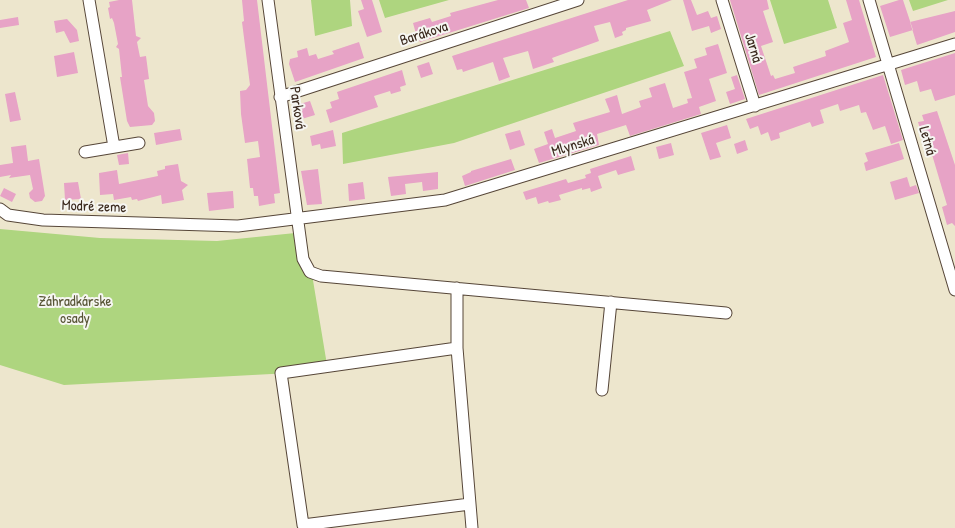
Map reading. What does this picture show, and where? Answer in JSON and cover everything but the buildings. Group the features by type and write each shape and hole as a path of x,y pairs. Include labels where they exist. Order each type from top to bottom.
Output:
{"street":[{"path":"89,0 114,147"},
{"name":"Parková","path":"268,0 303,260 310,272 321,276 457,288"},
{"name":"Barákova","path":"280,97 578,0"},
{"name":"Jarná","path":"722,0 755,106"},
{"name":"Letná","path":"869,0 890,65 955,290"},
{"name":"Mlynská","path":"189,226 238,226 445,200 955,44"},
{"path":"85,152 139,143"},
{"name":"Modré zeme","path":"0,209 8,215 43,220 189,226"},
{"path":"472,528 457,348 457,288 726,313"},
{"path":"602,390 612,302"},
{"path":"457,348 281,373 303,525 470,504"}],"green space":[{"path":"311,0 350,0 352,26 315,36"},
{"path":"379,0 449,0 385,18"},
{"path":"770,0 828,0 837,28 784,44"},
{"path":"909,0 948,0 913,11"},
{"path":"670,31 684,66 454,143 343,164 342,133"},
{"name":"Záhradkárske osady","path":"0,229 100,238 217,241 305,232 328,371 64,385 0,365"}]}
